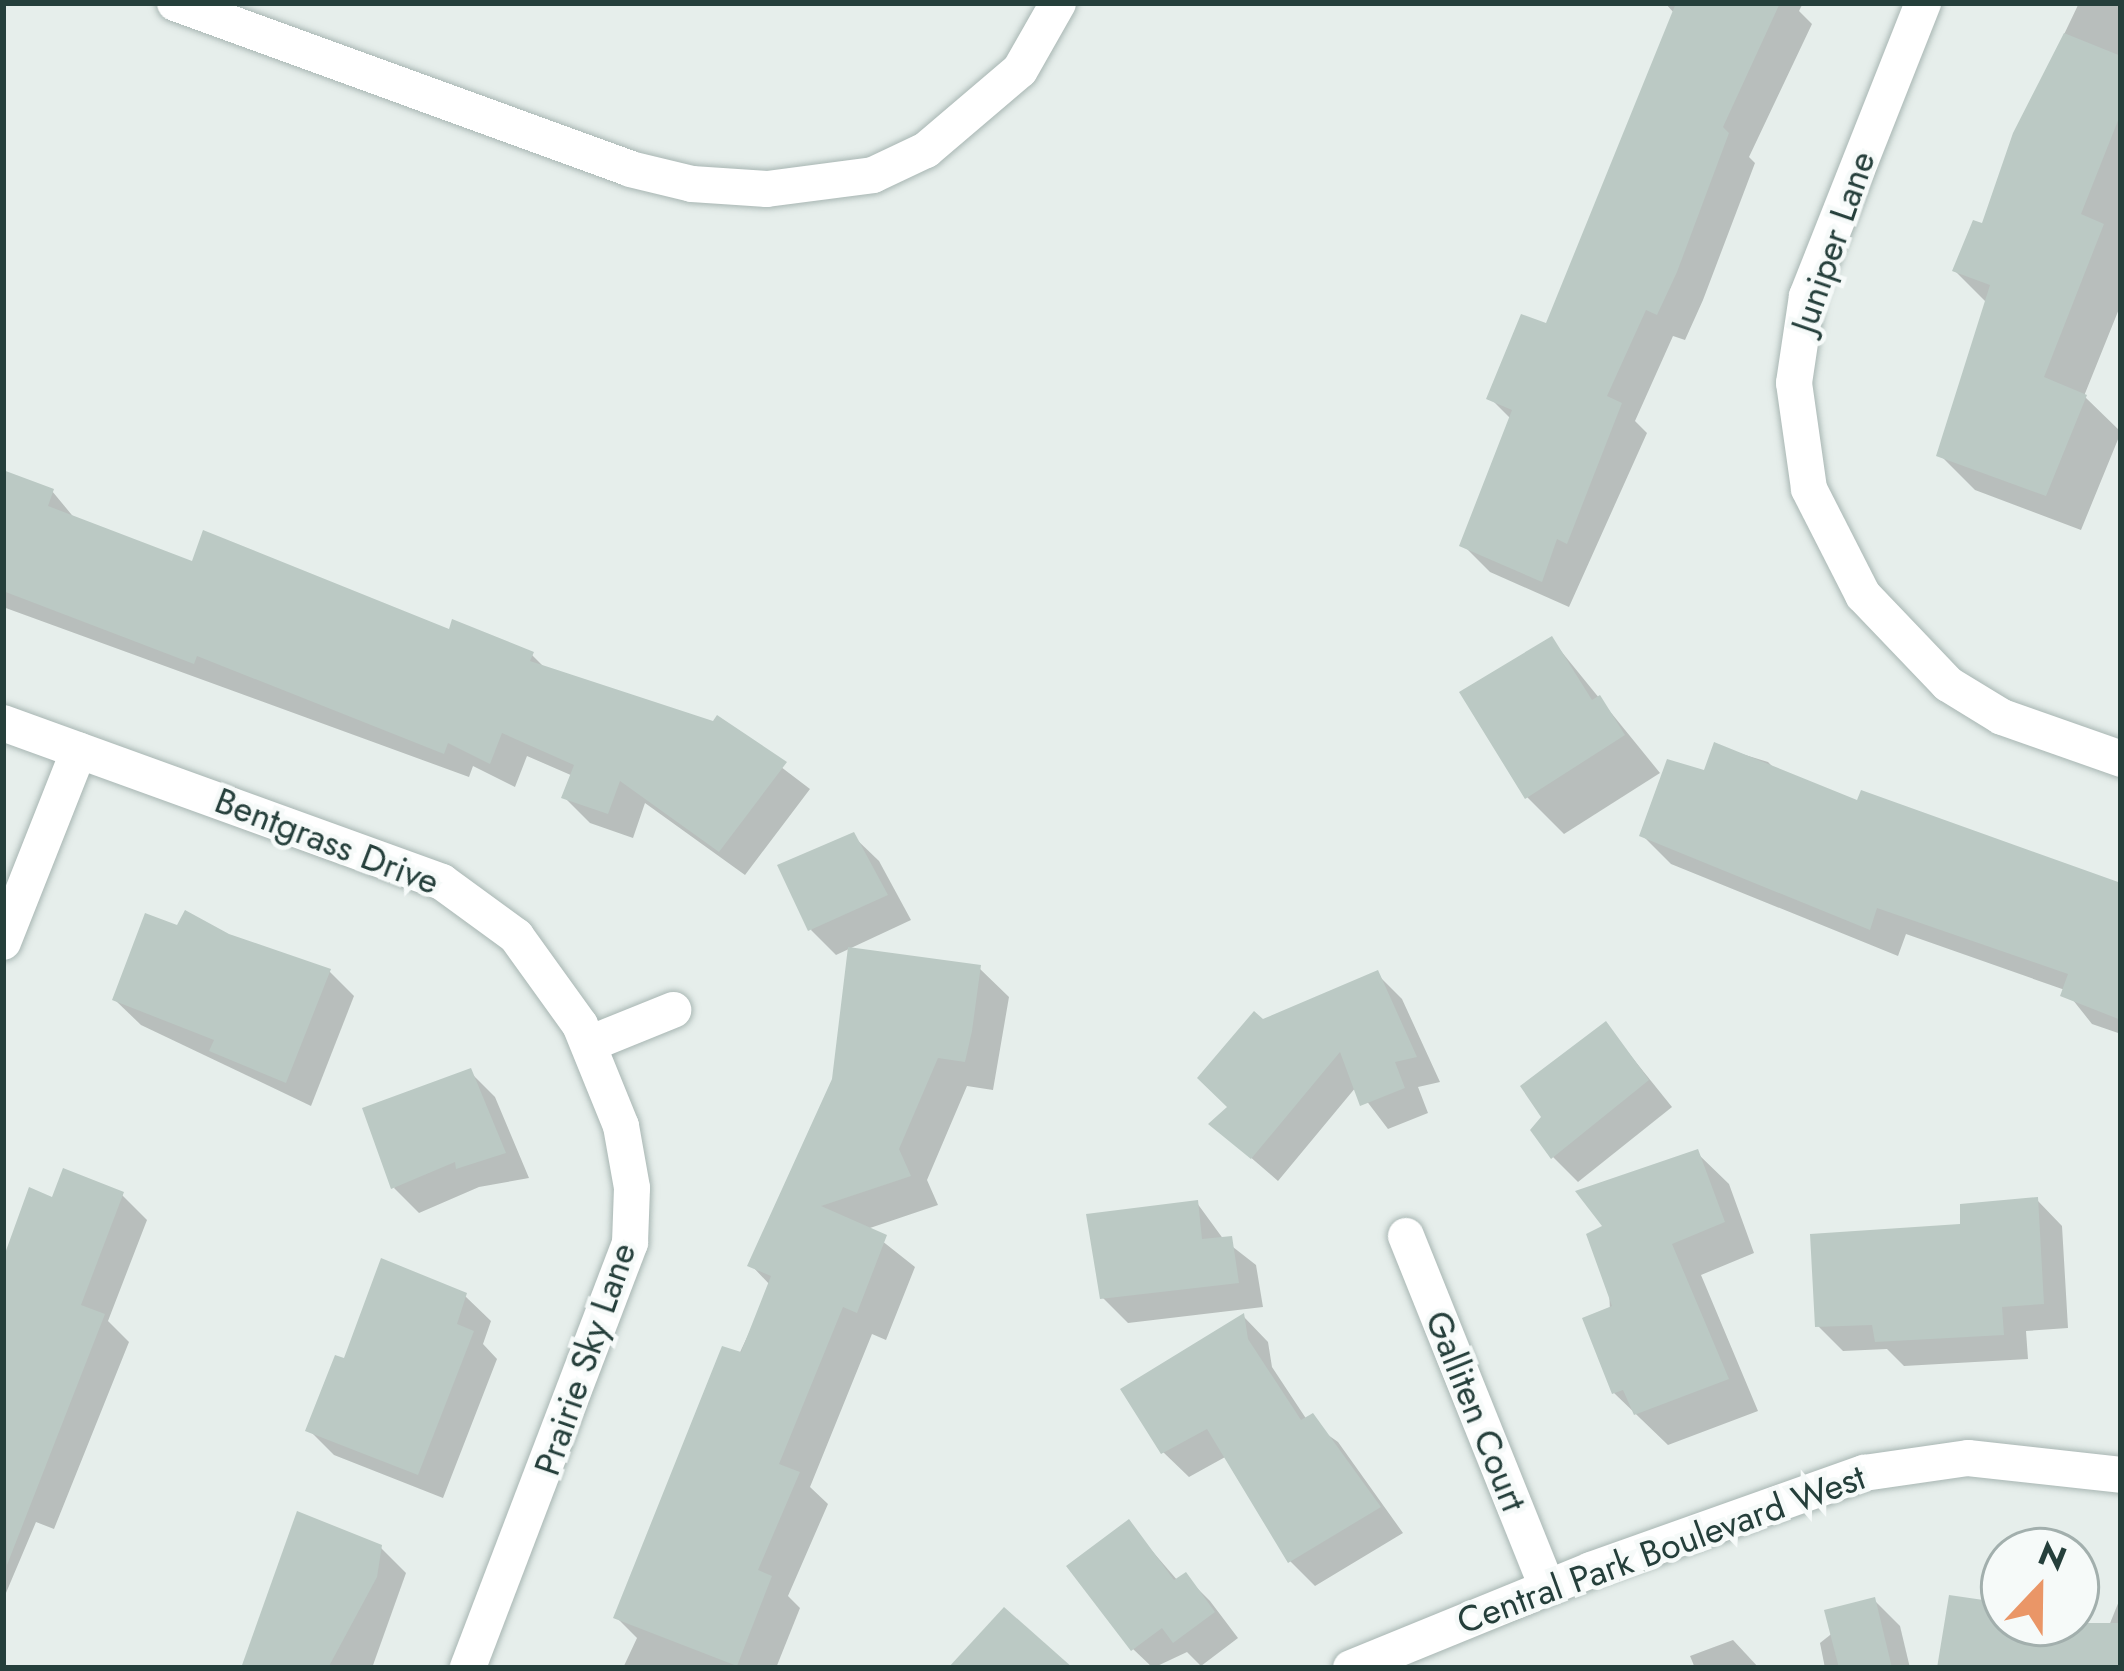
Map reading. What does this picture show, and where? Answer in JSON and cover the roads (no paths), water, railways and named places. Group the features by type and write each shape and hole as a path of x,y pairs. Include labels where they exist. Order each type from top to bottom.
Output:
{"street":[{"path":"175,3 630,169 692,184 767,189 873,175 926,150 1020,70 1058,3"},
{"name":"Juniper Lane","path":"1923,3 1802,317 1793,383 1808,489 1863,595 1948,684 2002,717 2121,759"},
{"name":"Bentgrass Drive","path":"3,723 442,882 516,936 589,1044"},
{"path":"3,942 79,750"},
{"path":"589,1044 673,1010"},
{"name":"Prairie Sky Lane","path":"468,1668 630,1243 632,1188 621,1126 589,1044"},
{"name":"Galliten Court","path":"1406,1236 1547,1586"},
{"name":"Central Park Boulevard West","path":"1351,1668 1547,1586 1864,1473 1969,1458 2121,1475"}]}
